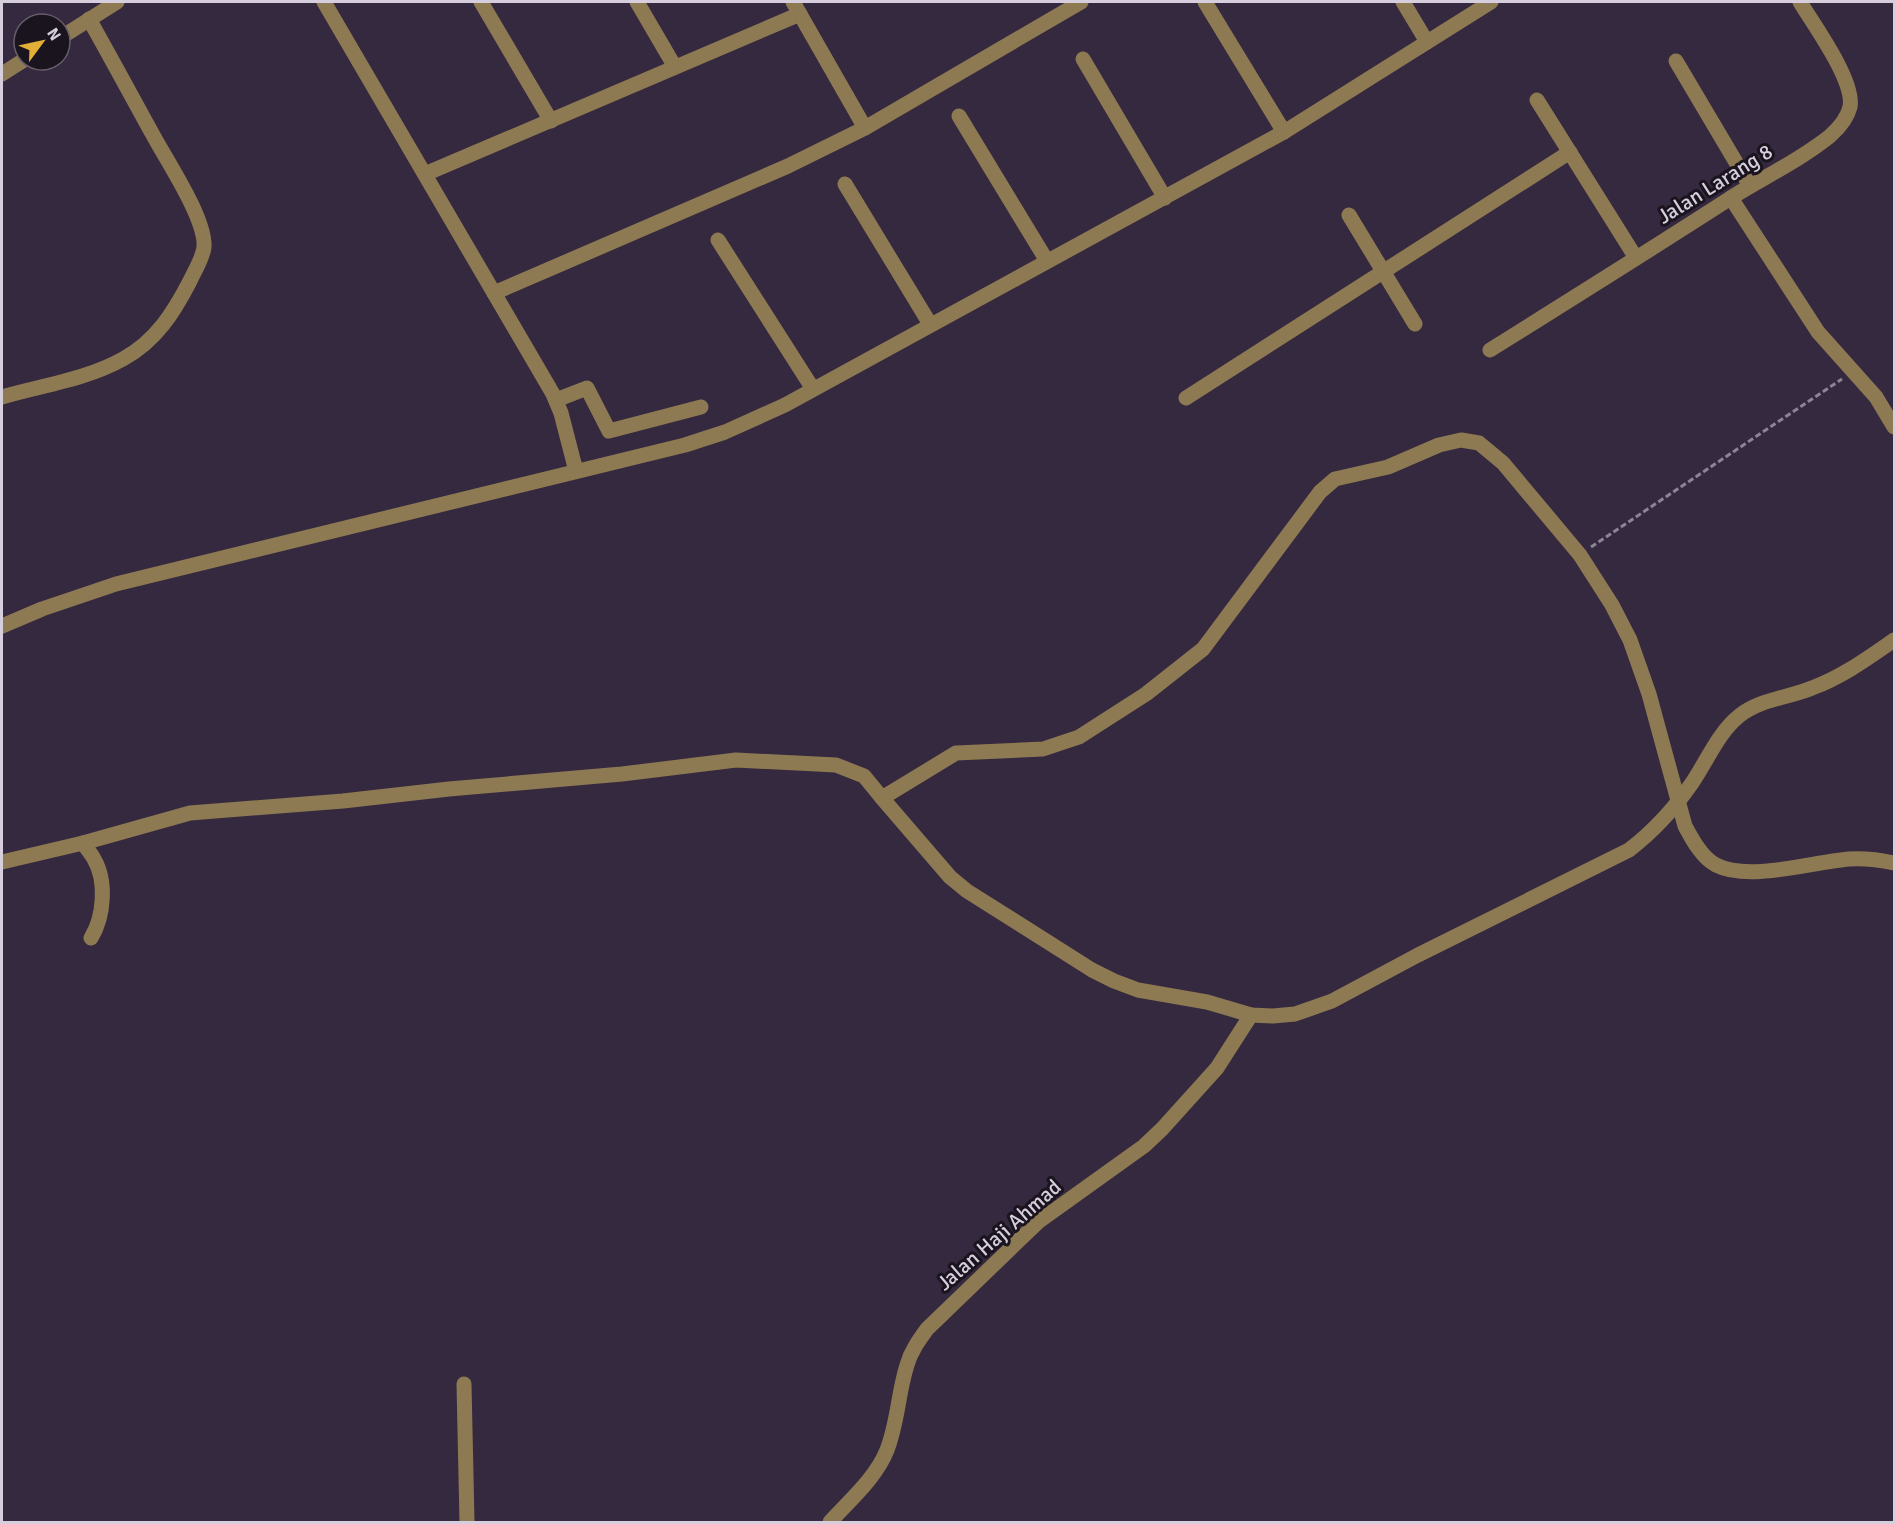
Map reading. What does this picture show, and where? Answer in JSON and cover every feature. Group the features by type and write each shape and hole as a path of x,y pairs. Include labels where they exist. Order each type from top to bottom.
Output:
{"street":[{"path":"72,30 117,2"},
{"path":"324,2 555,400 561,413 576,471"},
{"path":"482,2 551,121"},
{"path":"636,2 675,68"},
{"path":"494,293 788,166 865,128 1056,8 1081,2"},
{"path":"1205,2 1284,132"},
{"path":"1403,2 1427,42"},
{"path":"2,626 42,609 116,584 685,445 725,432 813,389 1284,132 1491,2"},
{"name":"Jalan Larang 8","path":"1490,350 1750,186 1807,153 1831,135 1844,121 1850,107 1851,92 1845,77 1800,2"},
{"path":"425,174 675,68 796,8 865,128"},
{"path":"2,398 76,379 125,358 145,345 167,322 174,311 204,247 201,226 186,195 89,19"},
{"path":"1083,59 1165,198"},
{"path":"1676,61 1750,186"},
{"path":"1537,100 1636,258"},
{"path":"959,116 1047,261"},
{"path":"1186,398 1570,152"},
{"path":"845,184 930,324"},
{"path":"1731,198 1818,332 1875,398 1894,427"},
{"path":"1348,215 1415,324"},
{"path":"718,240 813,389"},
{"path":"555,400 587,387 609,430 701,407"},
{"path":"882,798 956,753 1043,749 1079,737 1146,694 1203,648 1320,492 1335,479 1388,466 1439,445 1461,440 1479,443 1503,463 1580,555 1612,605 1630,640 1649,694 1685,826 1694,843 1714,864 1732,871 1752,872 1850,859 1894,864"},
{"path":"2,862 83,843 190,813 343,801 622,774 736,760 836,765 864,776 950,877 967,891 1092,970 1138,990 1207,1002 1251,1015 1295,1014 1332,1001 1418,955 1629,850 1658,827 1678,802 1723,733 1740,715 1755,706 1831,680 1894,640"},
{"path":"83,843 95,860 101,883 102,899 97,928 91,938"},
{"name":"Jalan Haji Ahmad","path":"830,1522 866,1480 885,1453 895,1425 907,1364 915,1345 927,1329 1038,1222 1144,1146 1162,1129 1217,1068 1251,1015"},
{"path":"464,1384 467,1522"}],"path":[{"path":"1580,555 1853,372"}]}
